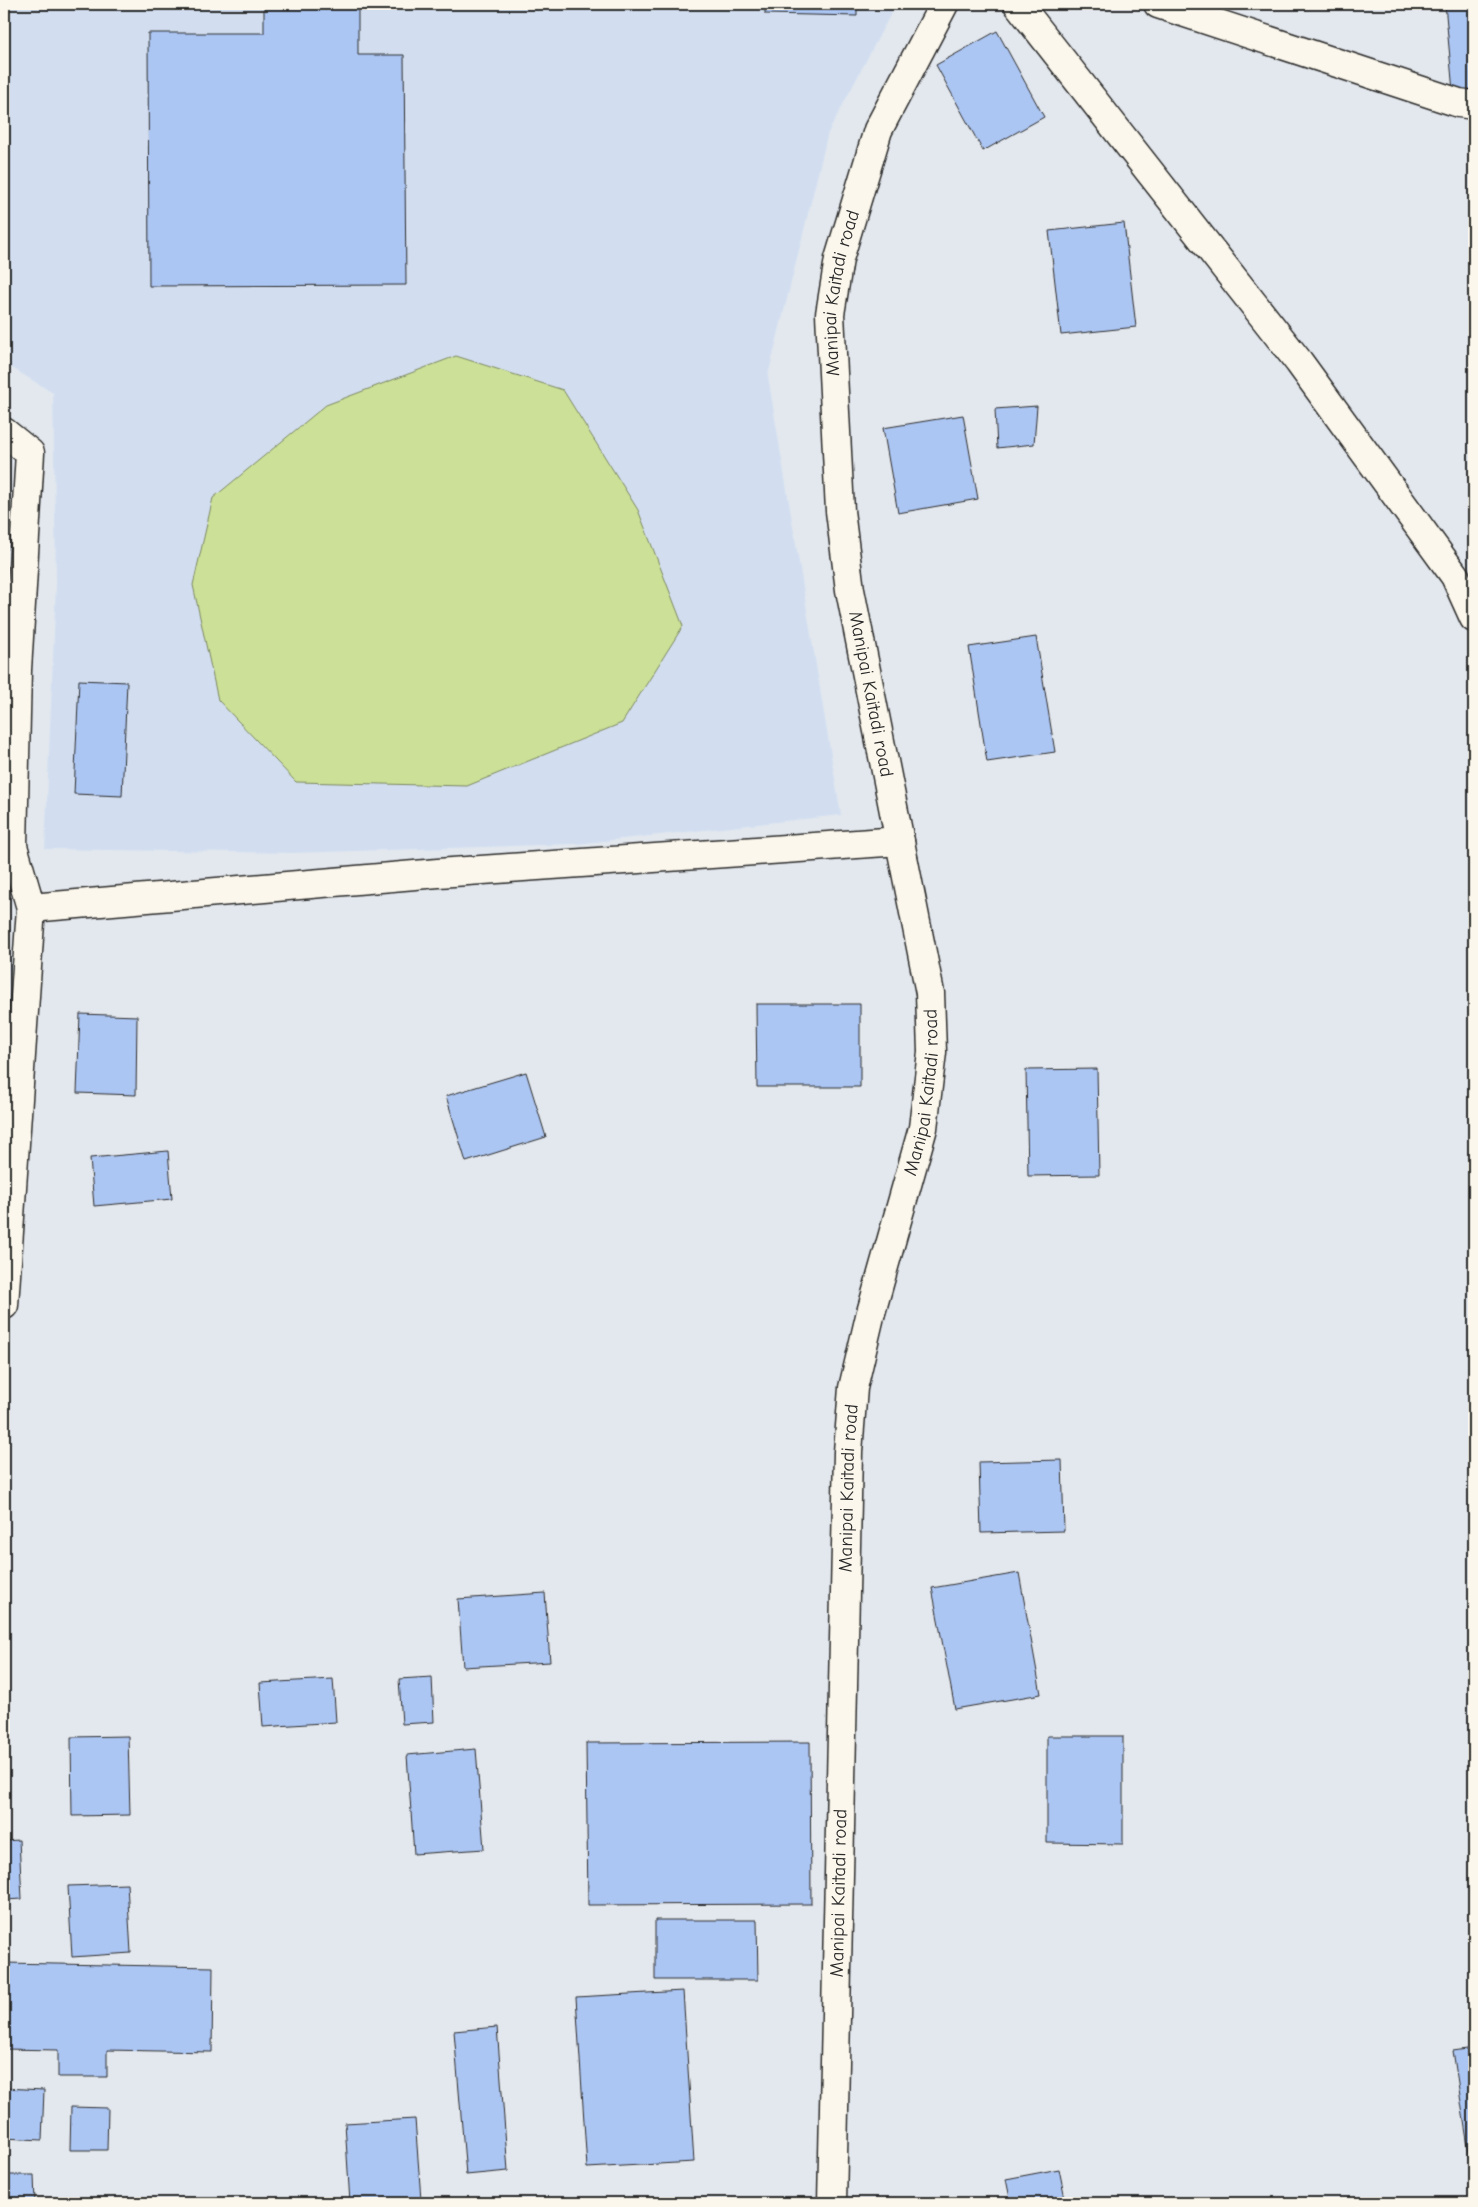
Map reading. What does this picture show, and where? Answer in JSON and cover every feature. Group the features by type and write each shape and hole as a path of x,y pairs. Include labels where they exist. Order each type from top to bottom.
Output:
{"street":[{"name":"Manipai Kaitadi road","path":"832,2203 848,1452 853,1388 870,1316 923,1128 932,1052 930,993 850,590 840,511 830,314 839,259 878,130 944,4"},
{"path":"1018,4 1304,370 1455,576 1474,618"},
{"path":"1158,4 1459,103 1474,106"},
{"path":"4,432 30,453 10,670 13,846 31,908 4,1305"},
{"path":"31,908 428,874 900,841"}],"shaded area":[{"path":"4,4 896,4 828,133 768,376 841,815 577,844 292,853 45,849 56,583 53,393 4,363"}],"green space":[{"path":"456,356 563,390 638,510 683,626 622,723 467,786 296,782 218,700 193,585 213,498 326,405"}],"building":[{"path":"264,4 358,4 358,55 404,55 406,285 149,286 148,33 264,33"},
{"path":"765,4 857,4 857,16 765,14"},
{"path":"1445,4 1474,4 1474,89 1453,91"},
{"path":"997,31 1044,117 983,151 936,65"},
{"path":"1124,223 1136,327 1061,335 1049,231"},
{"path":"1037,406 1034,444 997,448 995,409"},
{"path":"963,415 978,499 898,513 883,428"},
{"path":"1036,637 1055,752 987,762 969,647"},
{"path":"79,680 127,682 122,796 74,794"},
{"path":"756,1004 860,1004 860,1087 757,1087"},
{"path":"80,1014 137,1016 136,1095 77,1093"},
{"path":"1097,1069 1099,1175 1028,1176 1026,1070"},
{"path":"526,1072 546,1137 466,1162 446,1096"},
{"path":"168,1151 172,1199 94,1206 90,1158"},
{"path":"1062,1460 1064,1531 981,1533 979,1462"},
{"path":"1019,1573 1041,1694 955,1709 932,1588"},
{"path":"545,1593 550,1662 463,1667 458,1599"},
{"path":"432,1677 434,1722 402,1724 399,1679"},
{"path":"333,1679 336,1722 263,1727 260,1683"},
{"path":"128,1736 130,1815 72,1816 71,1737"},
{"path":"1047,1736 1123,1736 1123,1844 1047,1843"},
{"path":"810,1742 811,1904 588,1905 586,1743"},
{"path":"476,1749 484,1849 414,1854 407,1755"},
{"path":"19,1840 22,1899 4,1900 4,1841"},
{"path":"127,1884 131,1953 72,1957 68,1886"},
{"path":"655,1920 757,1920 758,1980 655,1980"},
{"path":"4,1963 213,1967 212,2052 107,2050 107,2077 58,2077 58,2050 4,2049"},
{"path":"683,1991 694,2162 587,2168 576,1997"},
{"path":"497,2027 508,2171 466,2175 454,2031"},
{"path":"1474,2048 1474,2165 1471,2166 1453,2051"},
{"path":"4,2088 44,2090 42,2140 4,2138"},
{"path":"71,2107 108,2108 107,2150 70,2150"},
{"path":"415,2119 421,2199 350,2203 345,2123"},
{"path":"1059,2169 1066,2203 1011,2203 1006,2179"},
{"path":"4,2175 34,2175 35,2203 4,2203"}]}
